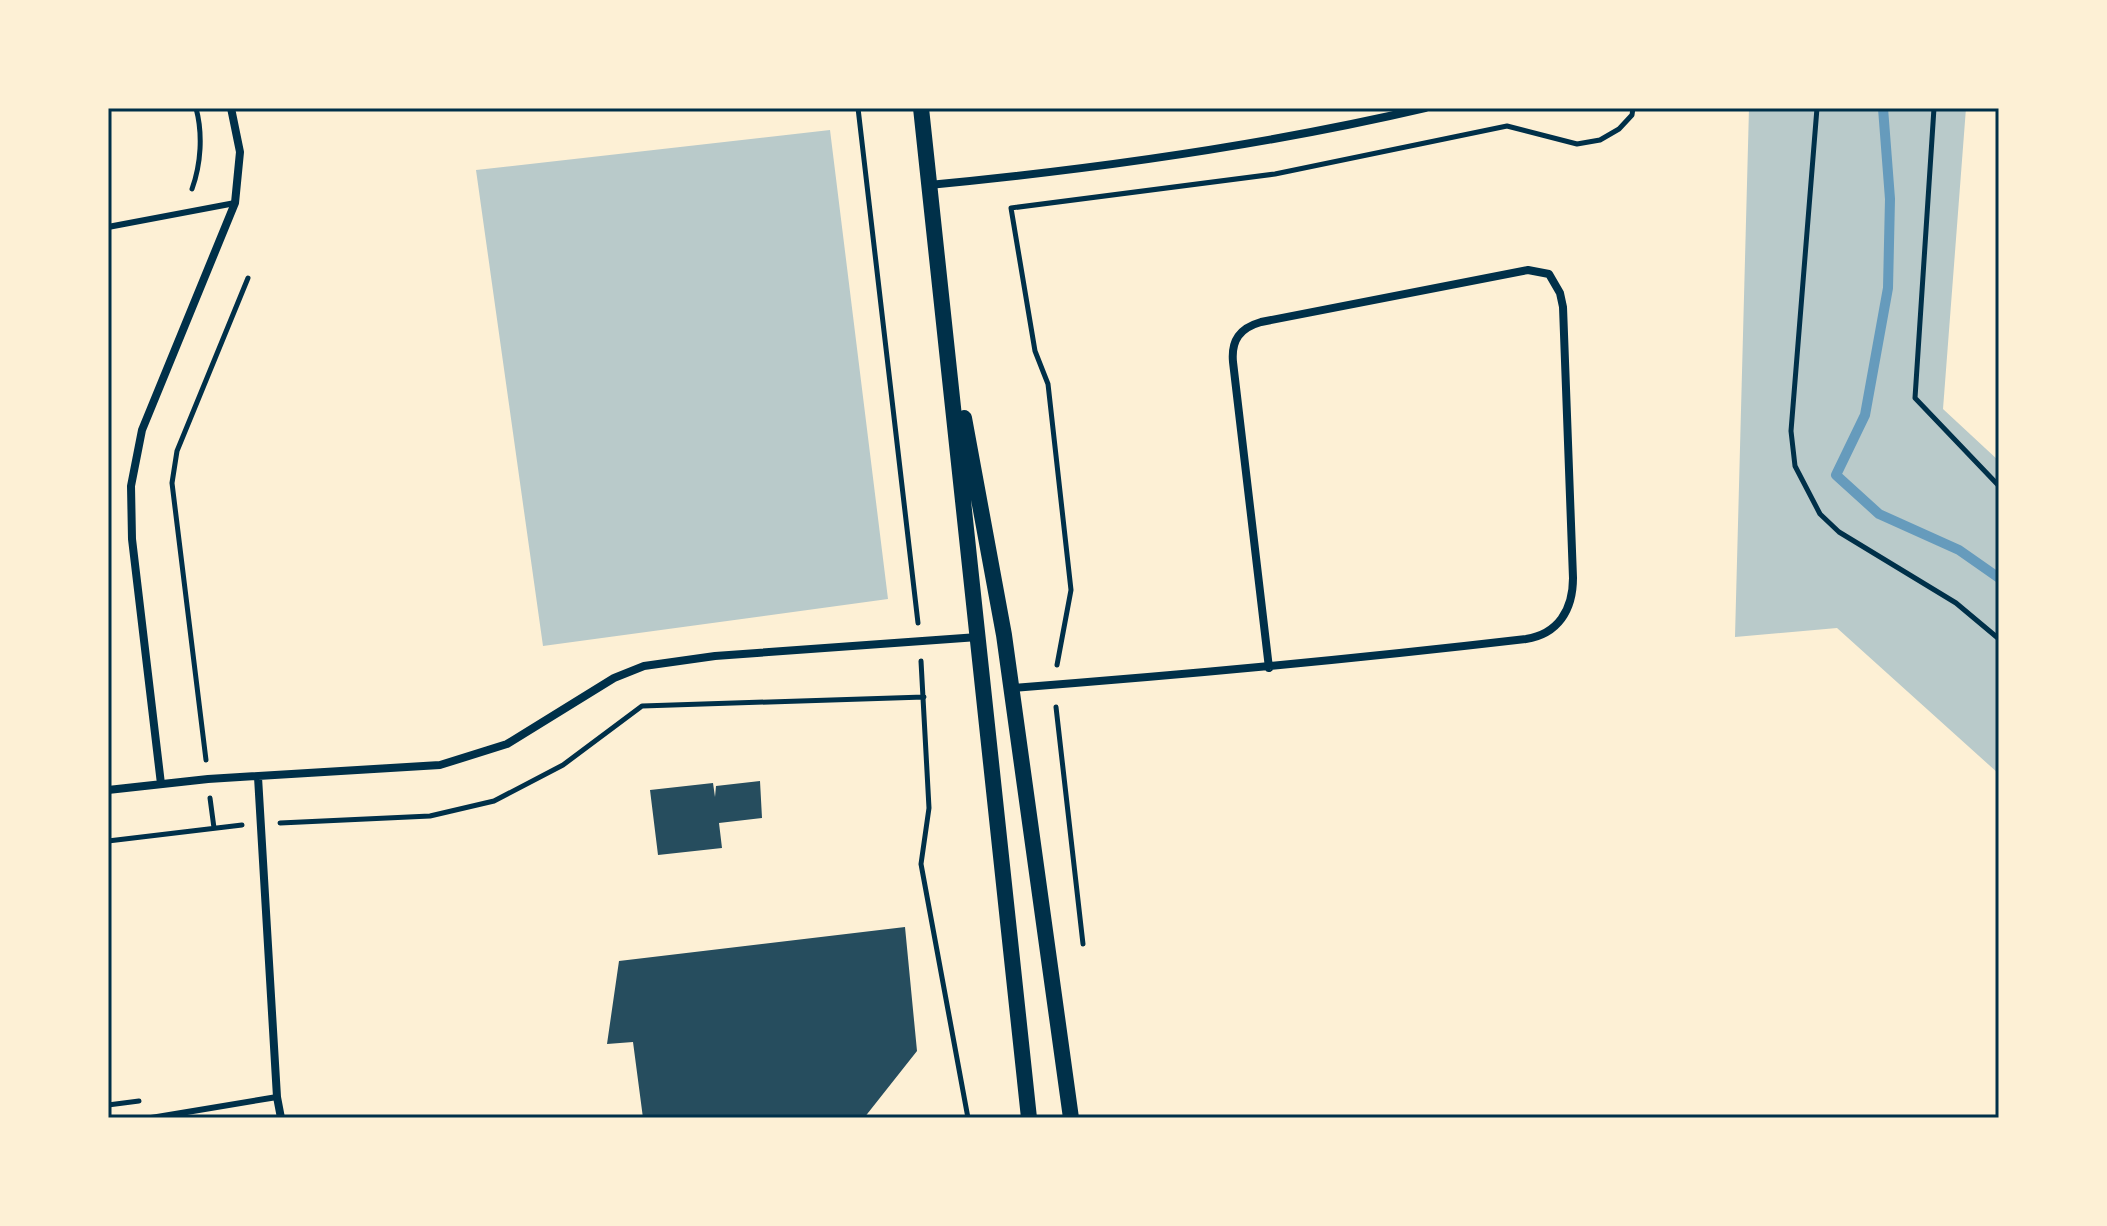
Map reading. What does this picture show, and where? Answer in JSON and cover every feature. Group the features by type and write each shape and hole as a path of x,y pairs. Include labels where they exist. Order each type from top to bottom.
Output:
{"main road":[{"path":"921,108 1029,1118"},
{"path":"939,287 1004,635 1071,1118"},
{"path":"979,637 1004,635"},
{"path":"985,690 1012,688"}],"street":[{"path":"161,784 132,539 131,486 142,430 235,203 240,152 231,108"},
{"path":"929,185 1184,154 1344,127 1425,108"},
{"path":"1012,688 1269,668 1543,635 1564,618 1573,578 1563,307 1551,277 1542,271 1528,270 1261,322 1247,327 1236,338 1233,362 1269,668"},
{"path":"108,790 208,779 416,769 464,759 528,734 614,678 644,666 715,656 979,637"},
{"path":"258,777 277,1097 281,1118"}],"lane":[{"path":"108,227 235,203"},
{"path":"151,1118 277,1097"}],"path":[{"path":"188,198 196,176 199,148 200,123 196,108"},
{"path":"858,108 920,641 929,808 921,864 968,1118"},
{"path":"1083,944 1055,721 1058,649 1071,590 1048,384 1035,351 1011,208 1275,174 1507,126 1577,144 1600,140 1619,129 1632,115 1633,108"},
{"path":"1817,108 1791,431 1795,466 1809,498 1839,532 1956,603 1999,639"},
{"path":"1934,108 1915,398 1999,486"},
{"path":"214,828 172,483 177,451 248,278"},
{"path":"108,841 238,825 430,816 485,804 515,793 563,765 642,706 924,697"},
{"path":"238,825 241,833"},
{"path":"108,1105 151,1098"}],"shaded area":[{"path":"1749,108 1966,108 1943,409 1999,461 1999,774 1837,628 1735,637"},
{"path":"830,130 888,599 543,646 476,170"}],"building":[{"path":"760,781 762,818 719,823 722,848 658,855 650,790 713,783 715,797 716,786"},
{"path":"905,927 917,1051 864,1118 643,1118 633,1042 607,1044 619,961"}],"waterway":[{"path":"1883,108 1890,199 1888,288 1865,415 1836,475 1879,514 1959,550 1999,578"}]}
